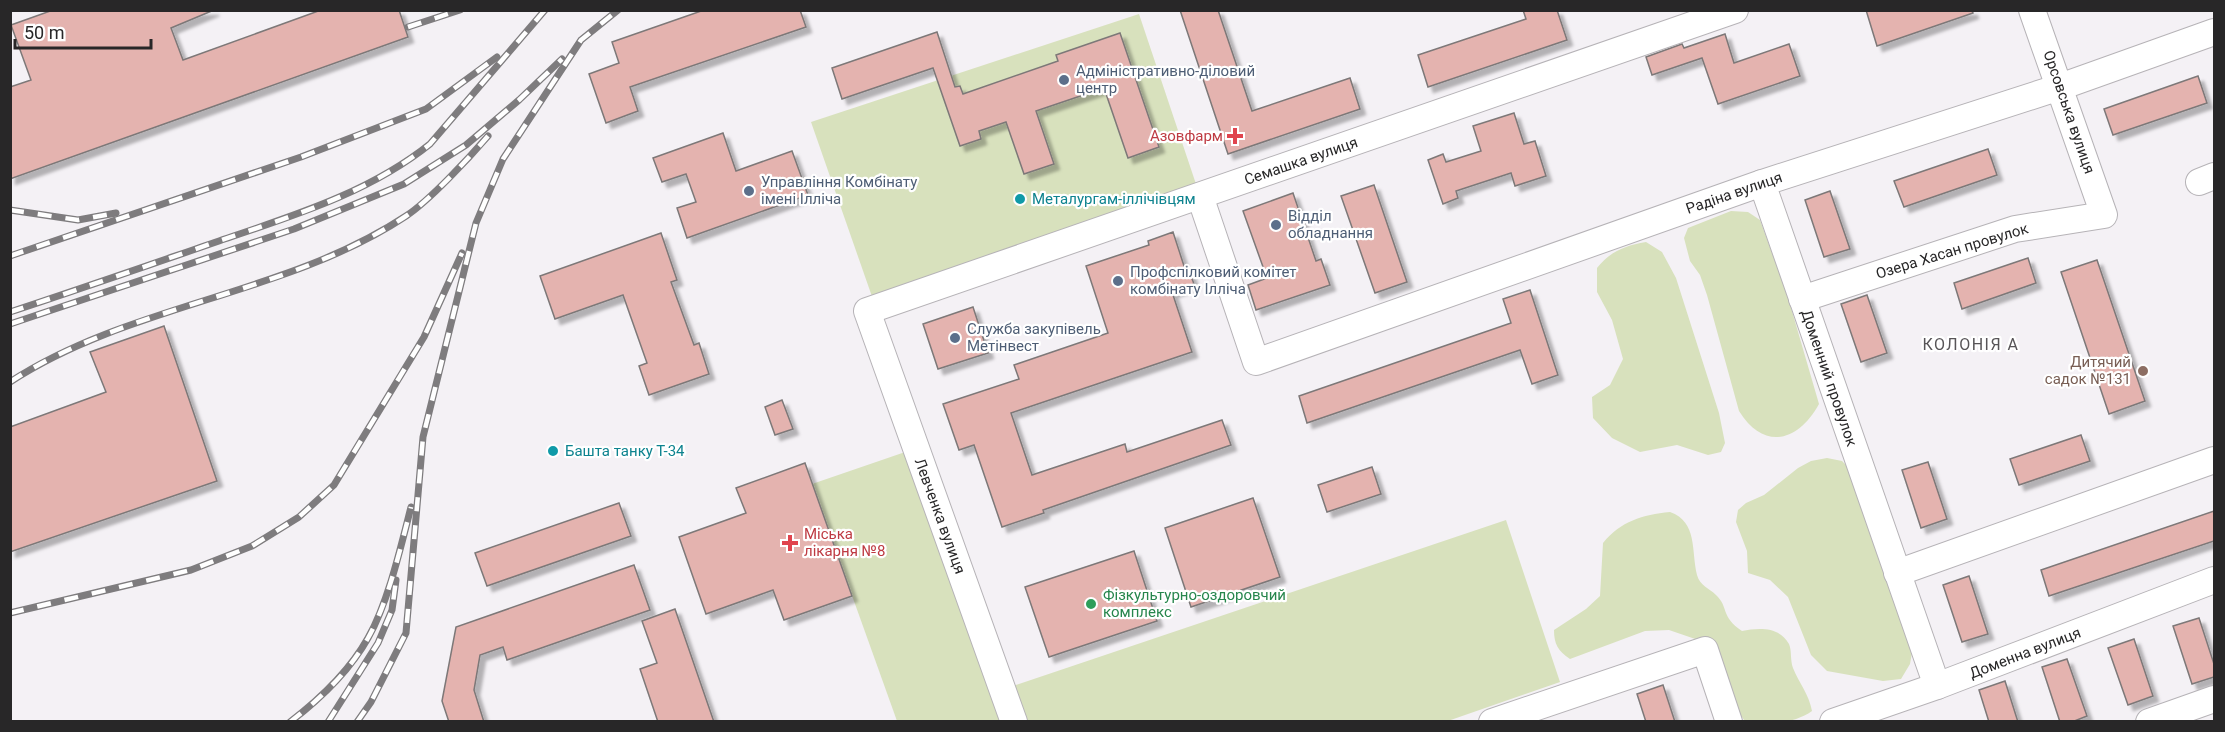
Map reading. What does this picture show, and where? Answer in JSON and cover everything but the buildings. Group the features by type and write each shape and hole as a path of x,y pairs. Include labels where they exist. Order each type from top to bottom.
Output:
{"street":[{"name":"Семашка вулиця","path":"867,311 1735,10"},
{"name":"Орсовська вулиця","path":"2032,10 2104,214"},
{"name":"Радіна вулиця","path":"1200,196 1256,362 1762,183 2060,87 2214,32"},
{"name":"Доменний провулок","path":"1762,183 1937,686"},
{"name":"Озера Хасан провулок","path":"1802,299 2014,229 2104,214"},
{"name":"Левченка вулиця","path":"867,311 1014,722"},
{"path":"1897,573 2214,460"},
{"name":"Доменна вулиця","path":"1833,722 1867,716 1937,686 2214,580"},
{"path":"1492,722 1704,650 1729,722"},
{"path":"2149,722 2214,699"}],"green space":[{"path":"1139,14 1200,196 876,308 811,122"},
{"path":"1731,211 1748,212 1760,220 1787,294 1819,404 1801,427 1781,437 1759,432 1739,411 1707,295 1700,275 1690,261 1684,238 1688,228"},
{"path":"1646,242 1662,252 1676,278 1719,413 1725,443 1721,452 1708,455 1677,445 1640,452 1612,438 1593,418 1592,397 1610,385 1623,359 1612,320 1597,292 1597,268 1607,257 1618,250"},
{"path":"911,450 1007,721 897,721 812,484"},
{"path":"1827,458 1842,461 1852,471 1913,647 1910,664 1901,679 1883,681 1827,671 1811,655 1788,597 1770,580 1748,573 1747,551 1736,522 1738,510 1746,503 1764,495 1798,468 1811,461"},
{"path":"1670,512 1679,517 1689,530 1698,579 1720,599 1730,621 1742,631 1768,630 1785,638 1789,644 1793,668 1812,711 1789,721 1762,723 1744,720 1733,704 1704,642 1669,630 1645,631 1570,659 1562,653 1556,643 1554,630 1586,609 1600,596 1603,543 1617,529 1633,520"},
{"path":"1506,520 1560,682 1445,722 1019,721 1007,688"}],"railway":[{"path":"408,27 460,10"},
{"path":"10,312 302,212 356,190 382,176 430,144 545,10"},
{"path":"357,722 371,702 406,633 423,437 476,223 503,159 581,40 618,10"},
{"path":"10,256 301,157 426,109 497,57"},
{"path":"10,324 294,229 404,184 466,145 519,100 562,59"},
{"path":"10,382 57,355 106,334 310,265 359,243 406,216 426,200 449,179 488,136"},
{"path":"10,210 78,220 116,213"},
{"path":"10,613 191,570 252,546 299,517 334,485 424,337 462,253"},
{"path":"290,722 333,684 368,638 388,591 411,507"},
{"path":"328,722 378,643 392,610 396,580"}],"place":[{"name":"Адміністративно-діловий центр","path":"1064,80"},
{"name":"Азовфарм","path":"1235,136"},
{"name":"Управління Комбінату імені Ілліча","path":"749,191"},
{"name":"Металургам-іллічівцям","path":"1020,199"},
{"name":"Відділ обладнання","path":"1276,225"},
{"name":"Профспілковий комітет комбінату Ілліча","path":"1118,281"},
{"name":"Служба закупівель Метінвест","path":"955,338"},
{"name":"Дитячий садок №131","path":"2143,371"},
{"name":"Башта танку Т-34","path":"553,451"},
{"name":"Міська лікарня №8","path":"790,543"},
{"name":"Фізкультурно-оздоровчий комплекс","path":"1091,604"}],"district":[{"name":"КОЛОНІЯ А","path":"1971,344"}]}
